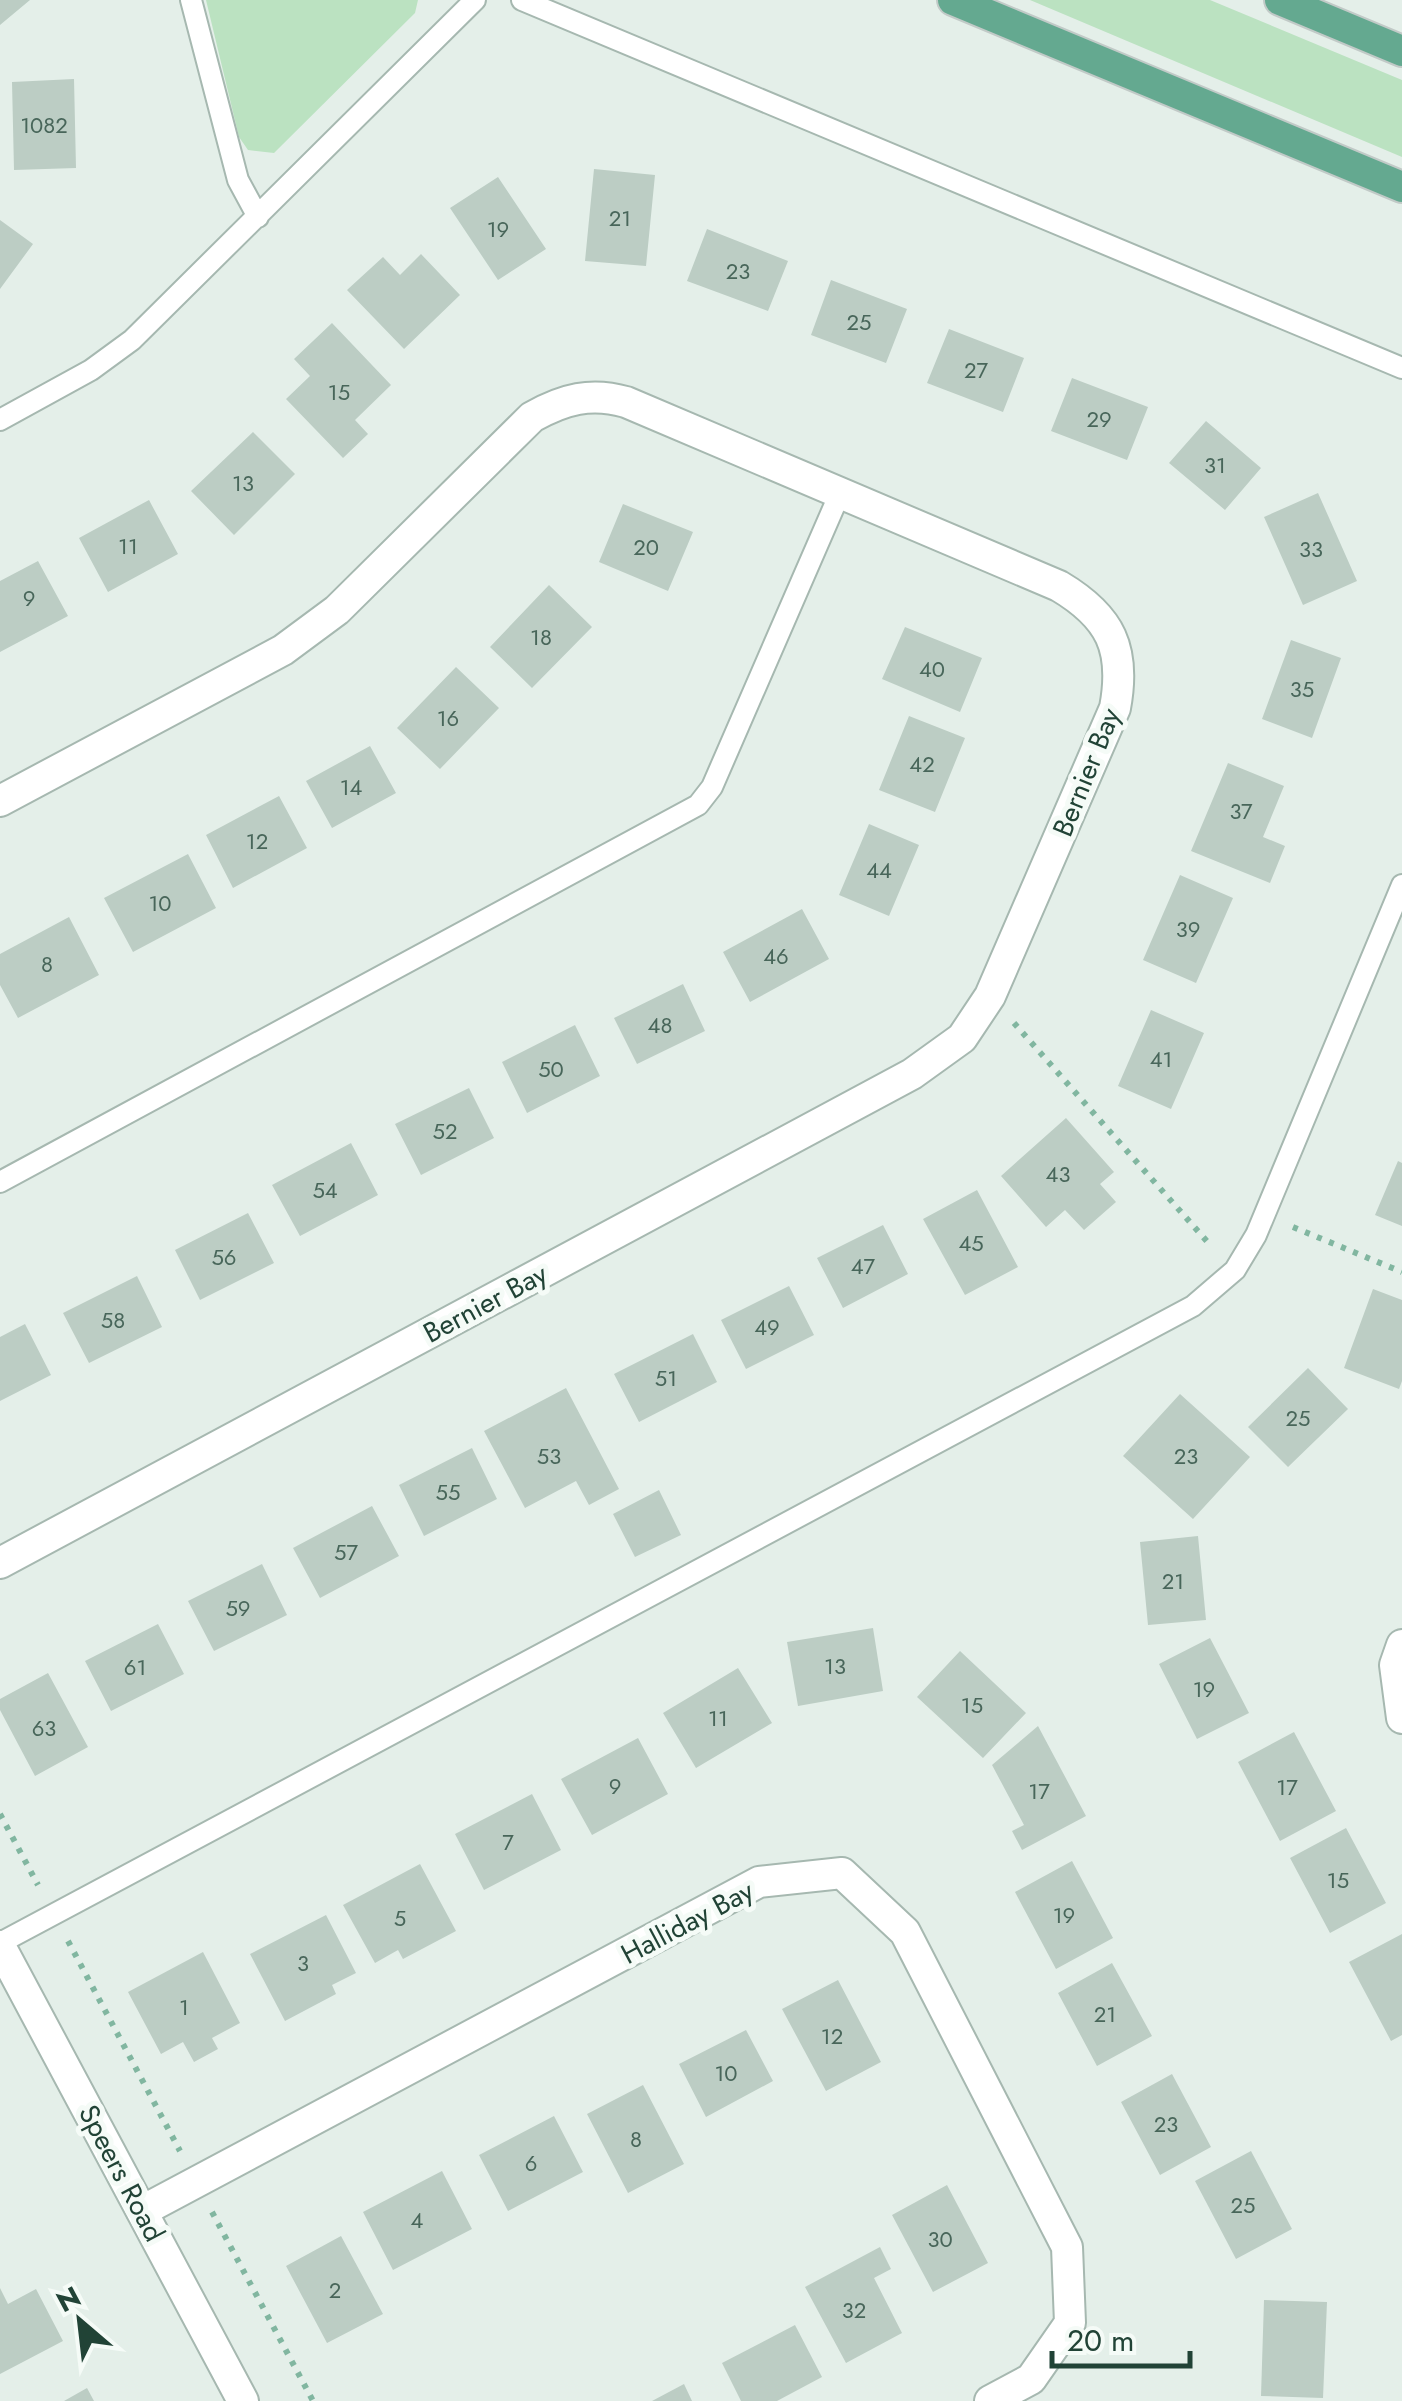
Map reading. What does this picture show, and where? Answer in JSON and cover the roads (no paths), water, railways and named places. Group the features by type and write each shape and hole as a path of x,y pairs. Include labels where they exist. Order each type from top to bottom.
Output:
{"main road":[{"path":"953,0 1402,188"},
{"path":"1280,0 1402,51"}],"street":[{"name":"Bernier Bay","path":"0,802 283,650 337,610 518,429 550,406 591,396 626,402 1059,586 1098,614 1112,638 1119,662 1115,708 990,996 962,1038 912,1074 0,1562"},
{"path":"1402,1645 1396,1665 1402,1718"},
{"name":"Halliday Bay","path":"142,2211 760,1882 842,1873 905,1932 1067,2247 1070,2322 1032,2379 990,2401"},
{"name":"Speers Road","path":"0,1944 243,2401"}],"lane":[{"path":"191,0 238,180 258,217"},
{"path":"0,420 113,356 475,0"},
{"path":"522,0 1402,368"},
{"path":"0,1182 689,813 712,788 840,493"},
{"path":"0,1944 1193,1306 1235,1270 1256,1235 1402,886"}]}
